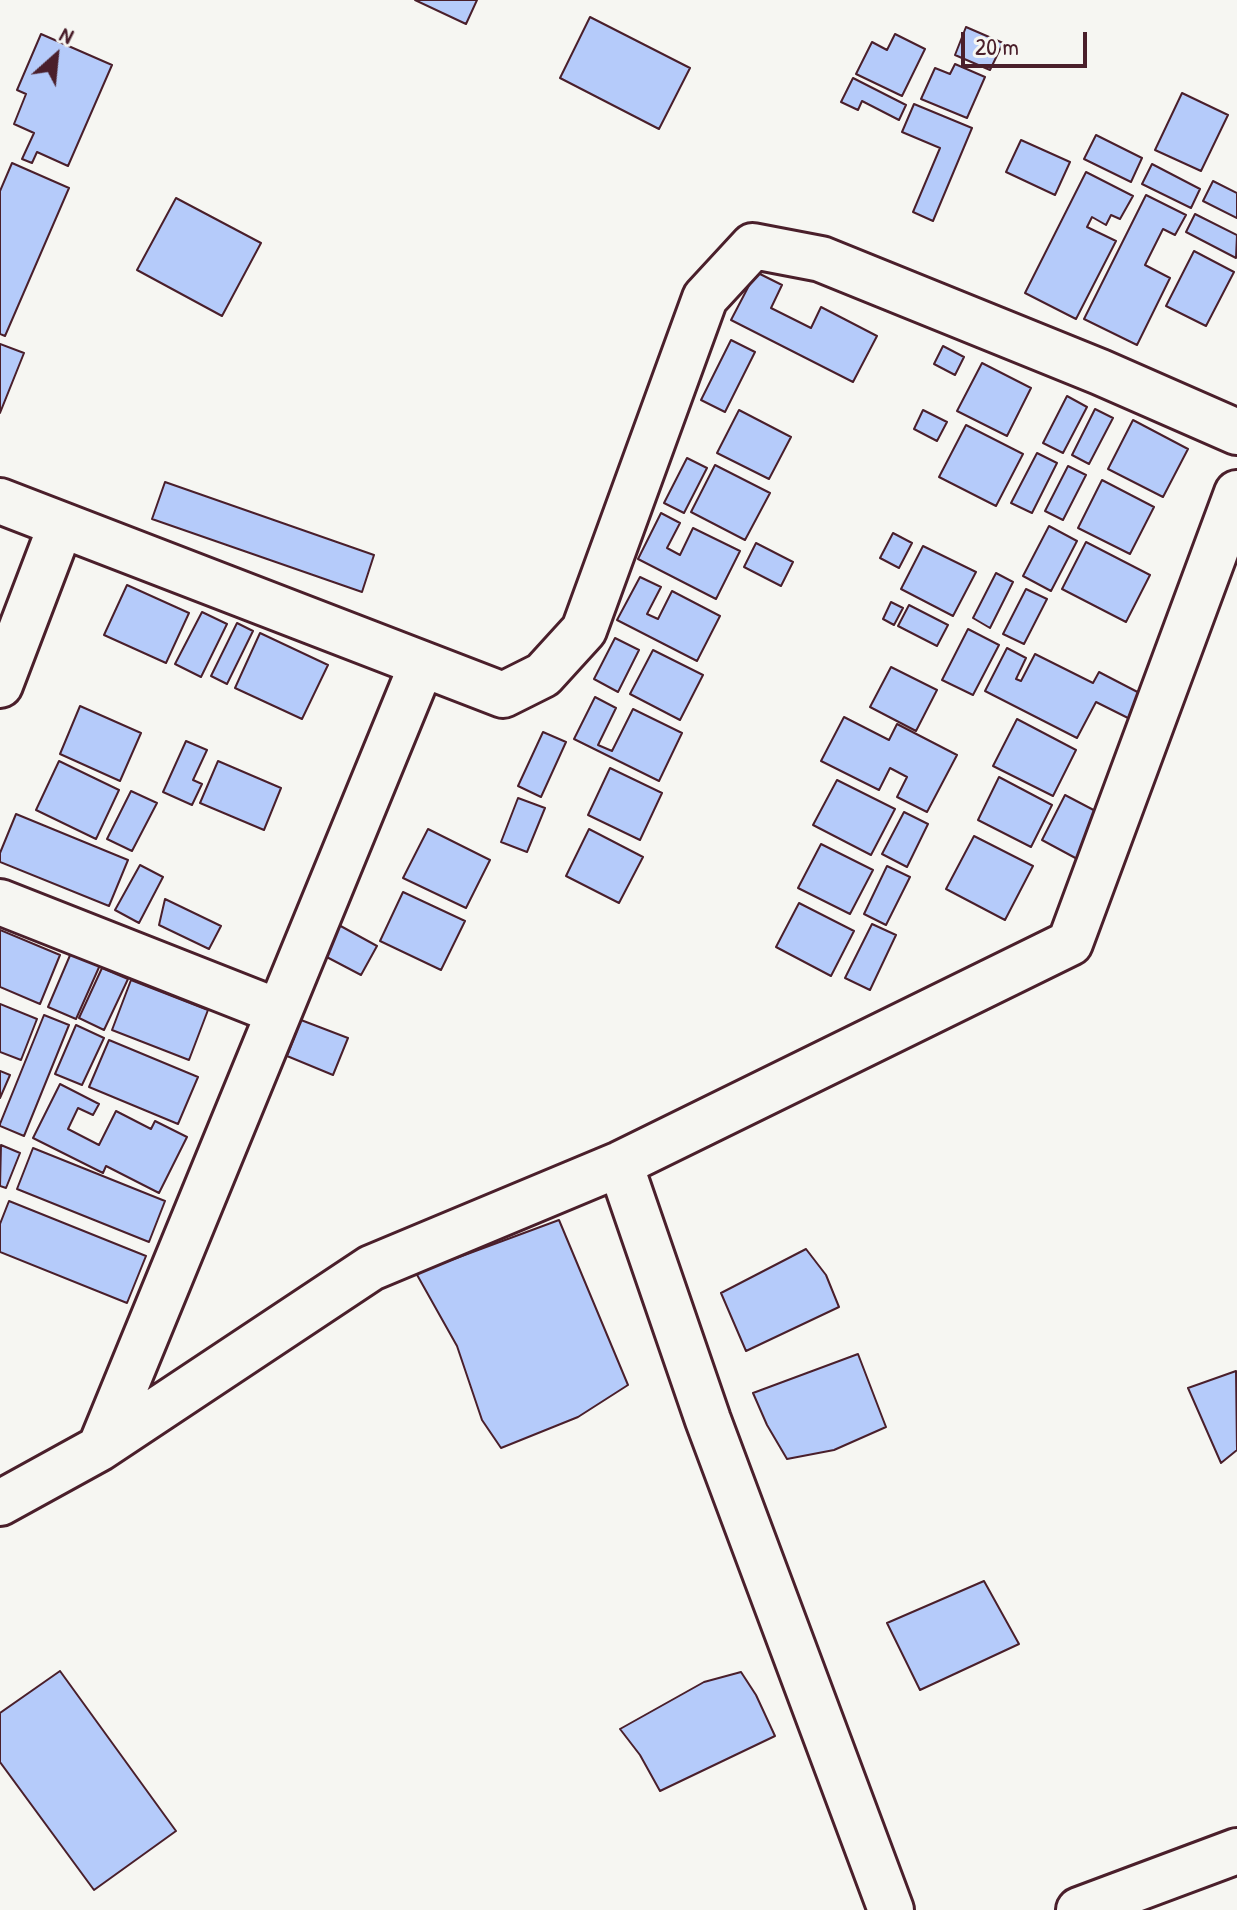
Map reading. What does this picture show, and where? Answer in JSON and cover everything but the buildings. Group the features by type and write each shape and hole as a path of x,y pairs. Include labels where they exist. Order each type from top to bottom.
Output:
{"street":[{"path":"0,501 503,695 543,675 584,630 705,298 753,246 821,259 1100,372 1237,432"},
{"path":"0,1503 100,1448 371,1268 620,1164 1070,943 1237,493"},
{"path":"0,685 61,525"},
{"path":"100,1448 422,664"},
{"path":"0,902 279,1012"},
{"path":"620,1164 713,1435 891,1910"},
{"path":"1079,1910 1237,1851"}]}
